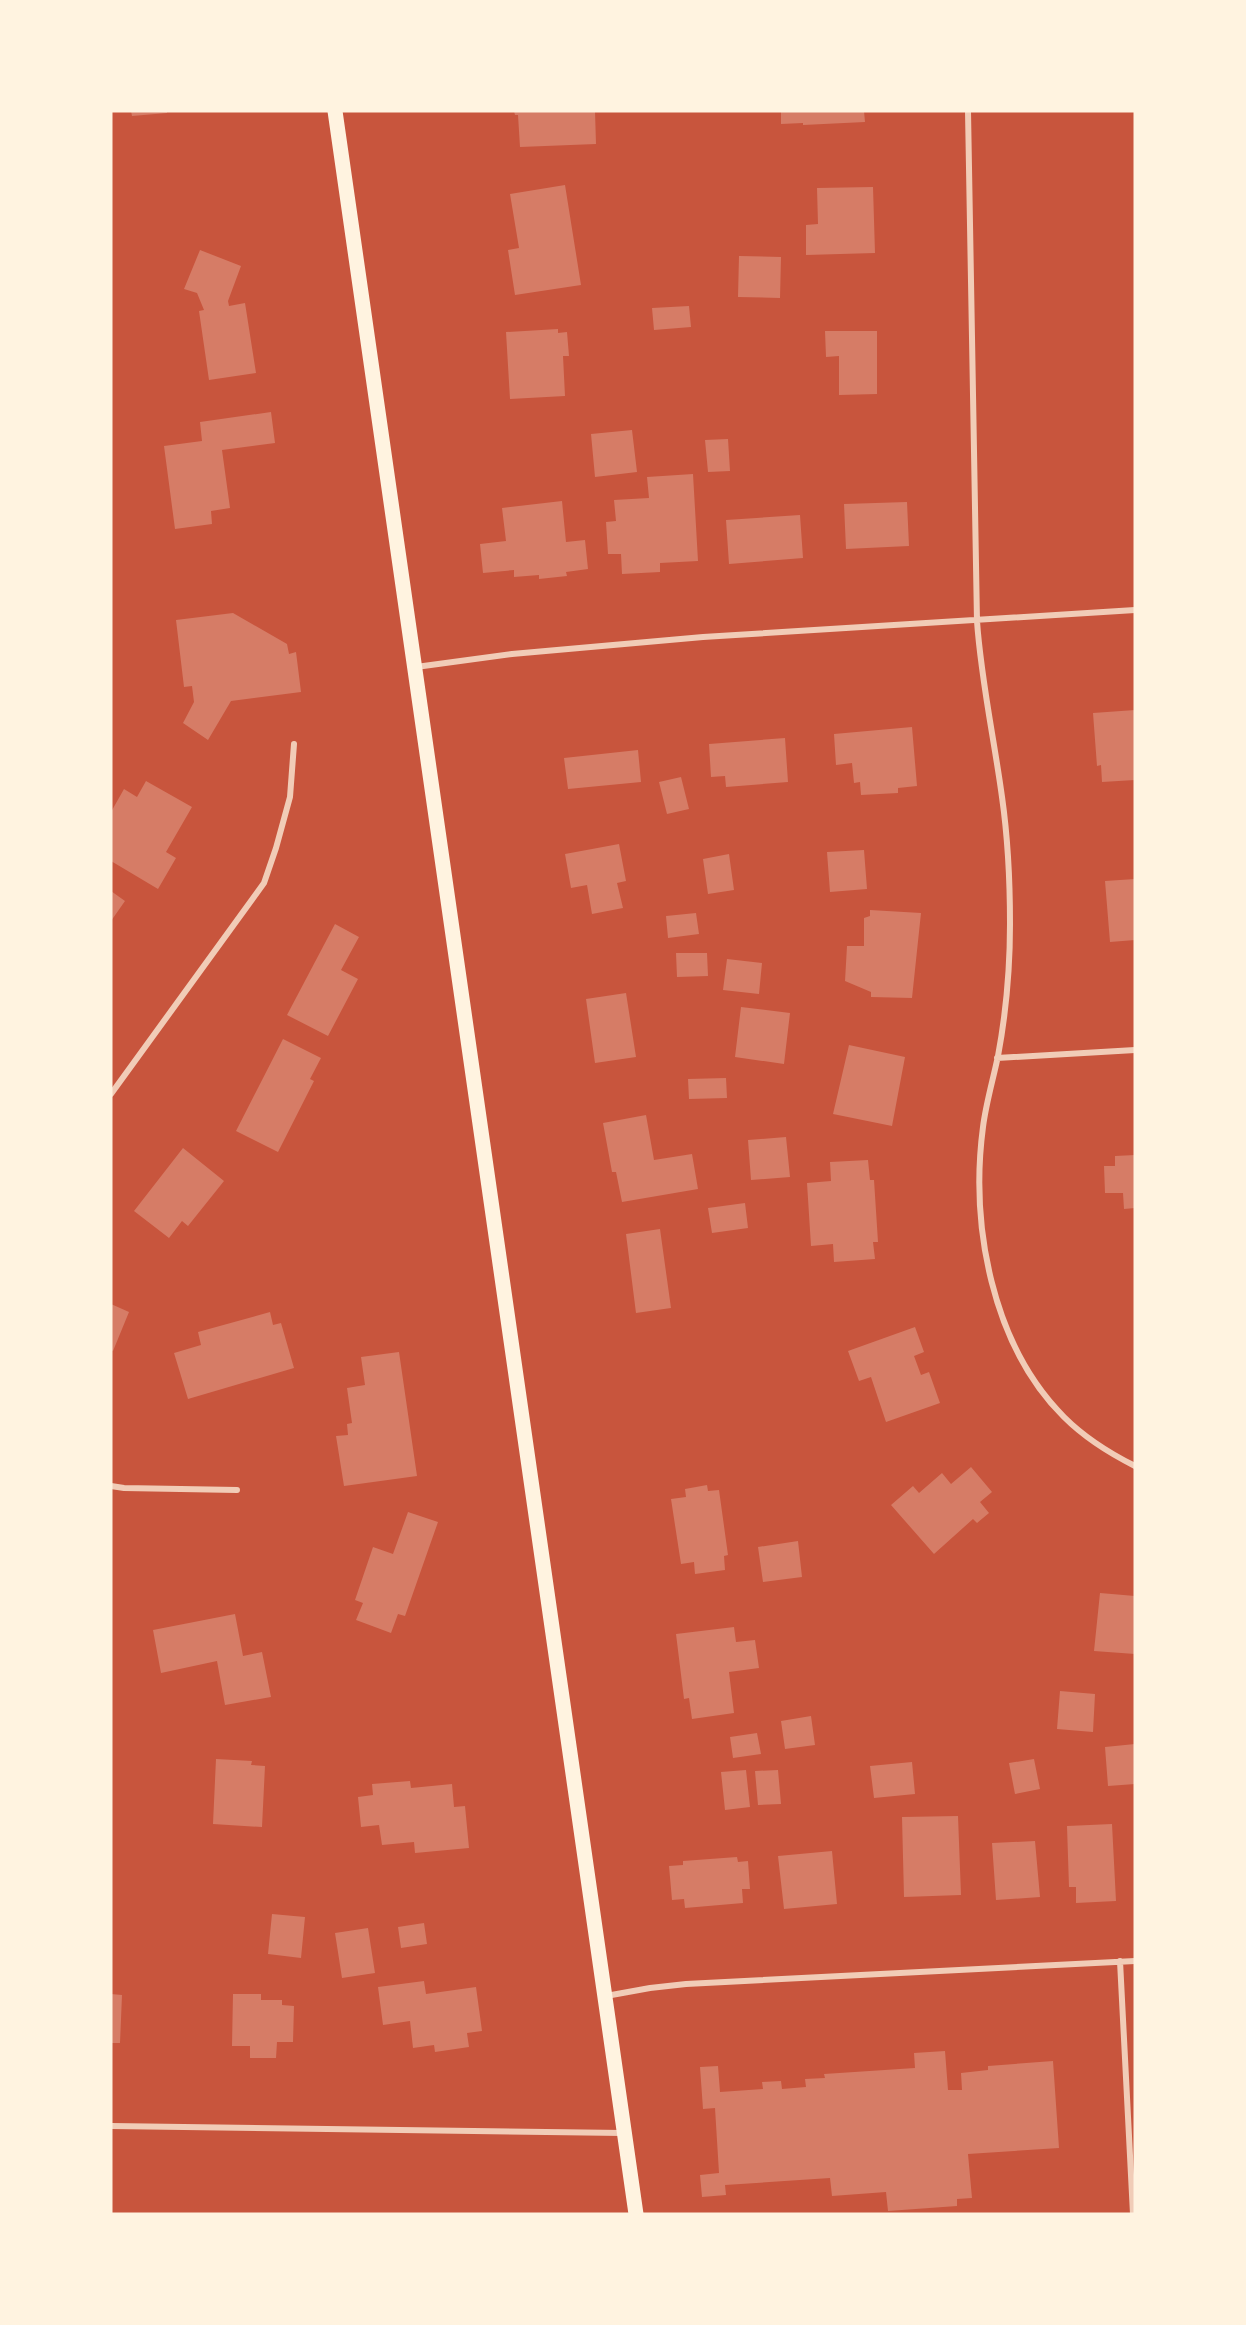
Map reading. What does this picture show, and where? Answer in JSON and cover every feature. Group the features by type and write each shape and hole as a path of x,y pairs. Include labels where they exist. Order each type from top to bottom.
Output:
{"main road":[{"path":"335,111 636,2214"}],"street":[{"path":"968,111 977,621 983,681 1002,799 1010,886 1008,975 1004,1017 983,1128 978,1192 984,1251 999,1306 1029,1370 1063,1416 1101,1448 1135,1466"},
{"path":"415,667 512,654 691,638 1135,610"},
{"path":"111,1094 264,883 290,797 294,744"},
{"path":"998,1058 1135,1050"},
{"path":"111,1486 237,1490"},
{"path":"1120,1961 1133,2214"},
{"path":"605,1996 686,1984 1135,1961"},
{"path":"111,2126 624,2133"}],"building":[{"path":"131,111 167,111 167,113 132,116"},
{"path":"514,111 595,111 596,144 520,147 518,115 515,115"},
{"path":"781,111 864,111 865,122 781,124"},
{"path":"565,185 581,285 515,295 508,250 519,248 510,194"},
{"path":"873,187 875,253 806,255 806,225 818,224 817,188"},
{"path":"200,250 241,266 228,301 229,306 245,303 256,373 209,380 199,311 204,310 197,293 184,289"},
{"path":"739,256 781,257 780,298 738,297"},
{"path":"689,306 691,327 654,330 652,308"},
{"path":"558,329 558,333 567,332 569,356 563,356 565,396 510,399 506,332"},
{"path":"825,331 877,331 877,394 839,395 839,356 826,357"},
{"path":"271,412 275,443 222,450 230,508 211,511 212,524 175,529 164,446 202,441 200,422"},
{"path":"632,430 637,472 595,477 591,434"},
{"path":"728,439 730,471 708,472 705,440"},
{"path":"693,474 698,561 660,563 660,572 622,574 621,554 608,554 606,522 616,521 614,500 649,498 647,477"},
{"path":"562,501 566,542 585,540 588,569 566,572 567,576 539,579 539,575 514,577 514,570 483,573 480,544 506,541 502,508"},
{"path":"907,502 909,546 846,549 844,504"},
{"path":"800,515 803,558 729,564 726,520"},
{"path":"233,613 287,644 289,654 296,652 301,692 231,701 208,740 183,723 194,702 192,686 184,687 176,620"},
{"path":"1135,710 1135,780 1102,782 1101,765 1097,766 1093,713"},
{"path":"912,727 917,786 898,788 898,793 861,795 860,782 854,783 852,763 836,765 834,734"},
{"path":"785,738 788,782 726,787 725,776 711,777 709,744"},
{"path":"638,750 641,782 568,789 564,758"},
{"path":"681,777 689,809 667,814 659,782"},
{"path":"146,781 192,807 166,852 176,858 158,889 111,861 111,812 124,789 137,797"},
{"path":"619,844 626,881 617,883 623,908 592,914 587,885 571,888 565,854"},
{"path":"864,850 867,889 830,892 827,852"},
{"path":"729,854 734,890 708,894 703,859"},
{"path":"1135,879 1135,940 1110,942 1105,881"},
{"path":"111,891 125,901 111,921"},
{"path":"870,910 921,913 912,998 871,997 871,992 845,981 847,946 864,946 864,918 870,916"},
{"path":"696,913 699,934 668,938 666,916"},
{"path":"335,924 359,937 341,970 358,979 328,1036 287,1015"},
{"path":"676,953 707,953 708,976 677,977"},
{"path":"727,959 762,963 759,994 723,990"},
{"path":"626,993 636,1057 595,1063 586,999"},
{"path":"741,1007 790,1013 784,1064 735,1057"},
{"path":"283,1039 321,1058 310,1079 314,1081 278,1152 236,1131"},
{"path":"849,1045 905,1057 892,1126 833,1114"},
{"path":"726,1078 727,1098 689,1099 688,1079"},
{"path":"646,1115 654,1160 692,1154 698,1189 622,1202 616,1172 612,1172 603,1123"},
{"path":"786,1137 790,1177 751,1180 748,1140"},
{"path":"183,1148 224,1181 188,1226 182,1221 169,1238 134,1211"},
{"path":"1135,1155 1135,1208 1124,1209 1123,1193 1105,1193 1104,1166 1115,1166 1115,1156"},
{"path":"868,1160 870,1180 874,1180 878,1242 873,1242 875,1259 834,1262 833,1244 811,1246 807,1183 831,1181 830,1162"},
{"path":"745,1203 748,1228 712,1233 708,1208"},
{"path":"660,1229 671,1308 636,1313 626,1234"},
{"path":"111,1304 129,1312 113,1351 111,1350"},
{"path":"270,1312 273,1325 281,1323 294,1368 188,1399 174,1353 201,1345 198,1332"},
{"path":"915,1327 924,1352 914,1356 921,1375 929,1372 940,1403 886,1422 871,1377 859,1381 848,1351"},
{"path":"399,1352 417,1476 344,1486 336,1436 348,1435 347,1424 352,1423 347,1388 365,1385 361,1357"},
{"path":"971,1467 992,1492 980,1502 989,1513 977,1523 973,1519 934,1554 891,1505 913,1486 919,1493 942,1473 951,1484"},
{"path":"707,1485 708,1491 719,1490 728,1555 724,1556 725,1570 695,1574 694,1562 681,1564 671,1499 686,1497 685,1489"},
{"path":"408,1512 438,1522 405,1616 398,1614 391,1633 356,1620 363,1603 355,1600 373,1547 393,1554"},
{"path":"798,1541 802,1577 763,1582 758,1547"},
{"path":"1100,1593 1135,1596 1135,1654 1094,1651"},
{"path":"235,1614 243,1656 262,1652 271,1697 225,1705 217,1661 161,1673 153,1630"},
{"path":"734,1627 736,1642 755,1640 759,1668 729,1672 734,1713 692,1719 689,1698 684,1699 676,1634"},
{"path":"1060,1691 1095,1694 1093,1732 1057,1729"},
{"path":"811,1716 815,1745 785,1749 781,1721"},
{"path":"757,1733 761,1754 733,1758 730,1737"},
{"path":"1135,1744 1135,1784 1108,1786 1105,1747"},
{"path":"216,1759 252,1761 251,1765 265,1766 262,1827 213,1824"},
{"path":"1034,1759 1040,1789 1015,1794 1009,1763"},
{"path":"912,1762 915,1794 874,1798 870,1766"},
{"path":"746,1770 750,1807 725,1810 721,1772"},
{"path":"778,1770 781,1804 758,1805 755,1771"},
{"path":"410,1781 411,1788 452,1784 454,1807 465,1806 469,1848 415,1853 414,1842 382,1845 379,1825 361,1827 358,1797 373,1795 372,1784"},
{"path":"958,1816 961,1895 904,1897 902,1817"},
{"path":"1112,1824 1116,1901 1076,1903 1076,1887 1069,1887 1067,1826"},
{"path":"1035,1841 1040,1897 996,1900 992,1843"},
{"path":"832,1851 837,1904 784,1909 778,1856"},
{"path":"737,1857 738,1862 748,1861 750,1889 742,1889 743,1903 685,1908 684,1899 672,1900 669,1866 683,1865 683,1861"},
{"path":"272,1914 305,1917 301,1958 268,1954"},
{"path":"424,1923 427,1944 401,1948 398,1927"},
{"path":"368,1928 375,1973 342,1978 335,1933"},
{"path":"424,1981 426,1994 476,1987 482,2031 467,2033 469,2047 435,2052 434,2045 413,2048 410,2021 383,2025 378,1987"},
{"path":"111,1994 122,1995 120,2043 111,2043"},
{"path":"233,1994 261,1994 261,2000 282,2000 282,2005 294,2006 293,2042 277,2042 276,2058 250,2058 250,2046 232,2046"},
{"path":"945,2051 948,2090 962,2090 961,2073 988,2070 988,2066 1053,2061 1059,2148 968,2154 972,2198 957,2199 957,2206 888,2211 886,2192 832,2196 830,2178 725,2185 726,2195 702,2197 700,2175 719,2173 715,2108 703,2109 700,2067 718,2066 720,2092 763,2089 762,2082 781,2081 782,2089 806,2087 805,2079 825,2078 824,2074 915,2068 914,2053"}]}
